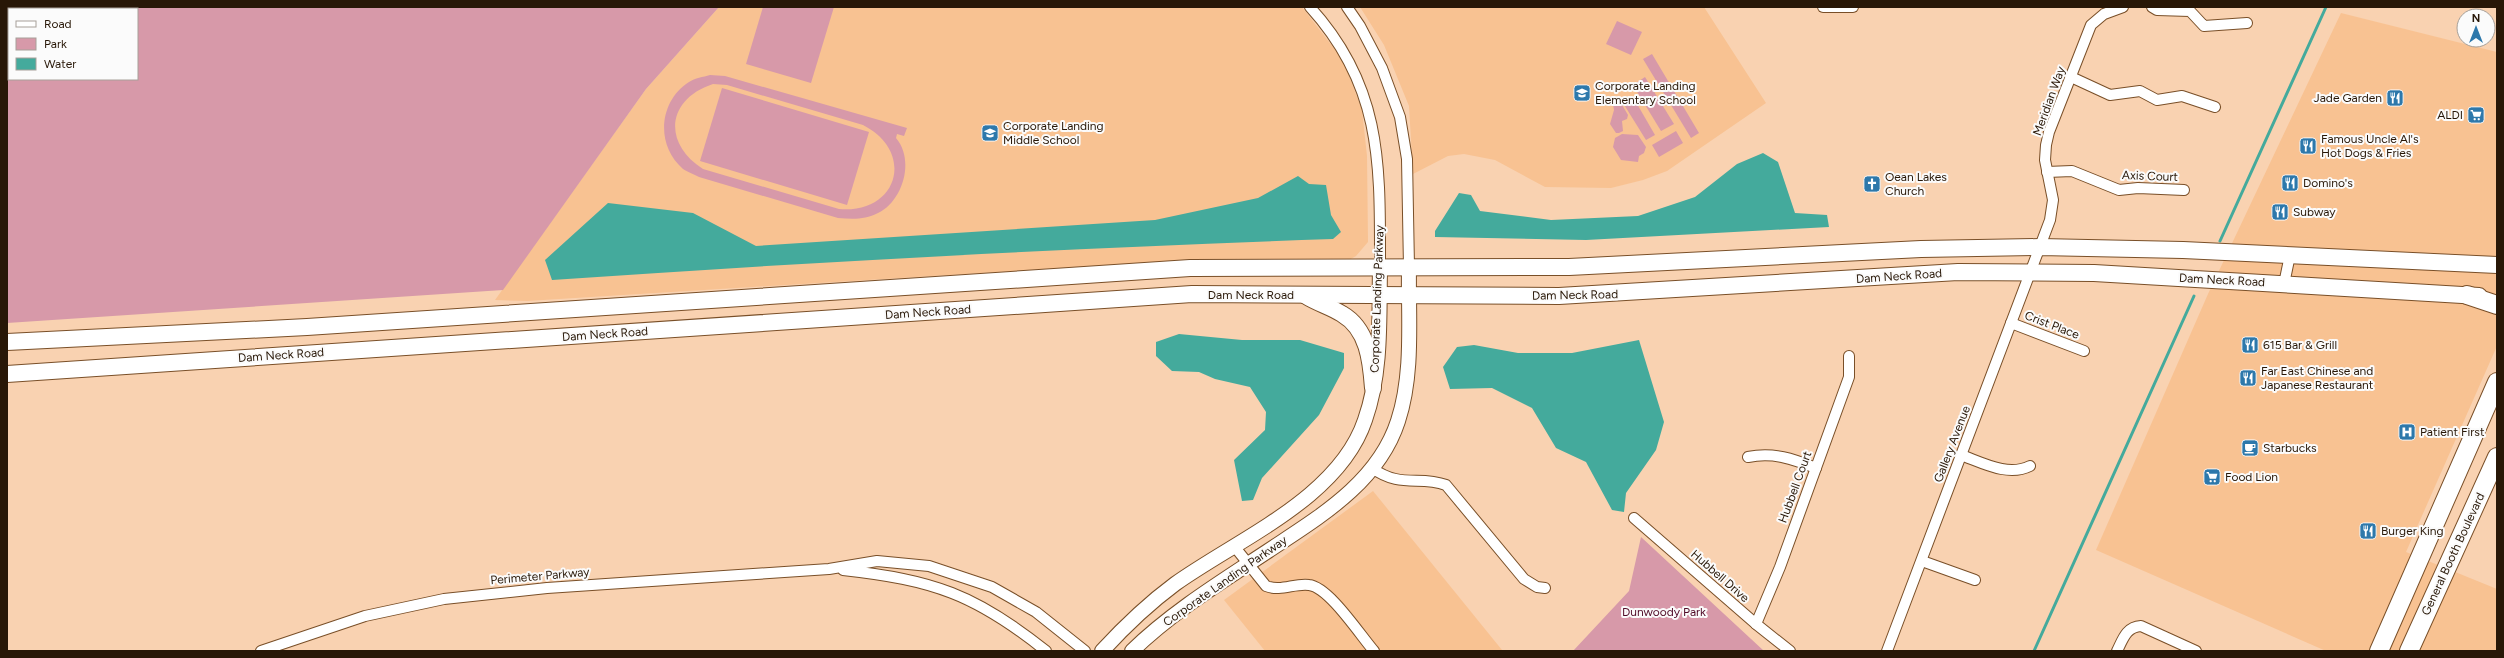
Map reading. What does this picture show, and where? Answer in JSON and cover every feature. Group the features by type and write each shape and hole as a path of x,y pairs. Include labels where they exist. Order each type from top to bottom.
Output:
{"highway":[{"path":"2467,295 2497,305"},
{"path":"2379,651 2497,382"},
{"name":"General Booth Boulevard","path":"2409,651 2497,457"}],"main road":[{"name":"Dam Neck Road","path":"7,342 307,327 1190,268 1604,266 1921,249 2040,247 2497,265"},
{"name":"Dam Neck Road","path":"7,374 1192,294 1615,294 1958,272 2030,272 2094,273 2497,297"},
{"path":"1302,295 1343,314 1357,328 1369,351 1373,388"}],"street":[{"name":"Corporate Landing Parkway","path":"1102,651 1126,624 1150,603 1317,488 1331,474 1359,435 1373,388 1378,348 1380,295 1380,174 1370,114 1363,91 1353,69 1332,34 1310,7"},
{"name":"Corporate Landing Parkway","path":"1132,651 1185,607 1248,564 1325,515 1358,485 1372,468 1398,422 1407,381 1409,267 1407,159 1400,116 1382,68 1360,26 1347,7"},
{"path":"1823,7 1853,7"},
{"name":"Meridian Way","path":"2040,247 2050,220 2054,200 2045,160 2050,132 2091,25 2104,14 2123,7"},
{"path":"2152,7 2157,10 2190,10 2204,26 2247,23"},
{"path":"2071,77 2110,95 2140,91 2157,100 2182,96 2215,107"},
{"name":"Axis Court","path":"2047,172 2072,171 2119,190 2138,188 2184,190"},
{"name":"Gallery Avenue","path":"1887,651 2040,247"},
{"path":"2284,284 2290,256"},
{"name":"Crist Place","path":"2011,323 2084,351"},
{"name":"Hubbell Court","path":"1756,624 1849,377 1850,356"},
{"path":"1748,457 1770,454 1783,456 1816,468"},
{"path":"1961,455 2006,471 2023,470 2030,466"},
{"path":"1372,468 1382,476 1401,481 1446,485 1524,579 1537,587 1545,588"},
{"name":"Hubbell Drive","path":"1634,518 1756,624 1790,651"},
{"path":"1234,546 1269,588 1282,589 1304,584 1319,588 1374,651"},
{"name":"Perimeter Parkway","path":"261,651 365,616 444,599 547,588 829,569 883,561 928,566 959,574 992,587 1022,602 1085,651"},
{"path":"1922,561 1975,580"},
{"name":"Perimeter Parkway","path":"829,569 900,577 953,592 1013,625 1046,651"},
{"path":"2117,651 2127,632 2134,626 2141,626 2196,651"}],"shaded area":[{"name":"Corporate Landing Middle School","path":"719,7 1302,7 1343,60 1362,110 1367,156 1368,242 1356,256 1349,260 1207,259 527,301 495,300 646,89"},
{"name":"Corporate Landing Elementary School","path":"1360,7 1704,7 1766,103 1667,171 1643,180 1611,188 1545,187 1495,160 1464,154 1448,156 1413,174 1409,106 1384,45"},
{"path":"2341,13 2456,42 2456,48 2481,48 2497,52 2497,346 2406,552 2497,589 2497,651 2326,651 2096,550 2208,294"},
{"path":"1373,491 1502,650 1501,651 1265,651 1224,600"}],"green space":[{"path":"7,7 719,7 646,89 503,290 7,323"},
{"path":"763,7 834,7 811,83 746,64"},
{"path":"1617,21 1642,32 1631,55 1606,44"},
{"path":"1652,54 1699,133 1691,138 1643,59"},
{"path":"710,75 725,76 907,128 904,136 897,134 896,138 902,147 905,157 904,179 900,190 887,207 878,213 868,217 848,219 838,218 699,177 683,169 674,159 668,148 664,124 667,112 671,100 679,90 691,81","holes":["713,84 727,85 863,125 880,137 890,150 894,165 893,179 886,192 875,202 859,208 839,209 703,169 690,158 681,147 676,135 675,122 679,111 686,100 698,91"]},
{"path":"1645,77 1674,124 1661,131 1633,85"},
{"path":"722,88 869,132 847,205 700,161"},
{"path":"1633,97 1655,135 1646,140 1623,103"},
{"path":"1616,102 1621,103 1628,115 1627,119 1622,121 1623,131 1619,133 1616,133 1610,124 1614,110 1613,104"},
{"path":"1676,131 1683,143 1659,157 1652,145"},
{"path":"1622,134 1638,135 1646,147 1644,153 1639,156 1638,162 1621,160 1613,147 1615,138"},
{"name":"Dunwoody Park","path":"1641,537 1764,651 1573,651 1629,591"}],"water":[{"path":"1763,153 1778,162 1795,213 1827,215 1829,227 1586,240 1435,237 1435,231 1459,193 1471,195 1480,211 1551,220 1638,216 1695,197 1737,164"},
{"path":"1298,176 1309,184 1326,185 1331,215 1341,232 1333,239 942,256 552,280 545,260 608,203 693,213 756,246 1155,220 1258,198"},
{"path":"1179,334 1242,340 1300,340 1344,353 1344,368 1319,415 1262,478 1253,500 1242,501 1234,460 1265,430 1266,412 1250,387 1215,379 1199,372 1172,371 1156,356 1156,342"},
{"path":"1639,340 1664,422 1656,450 1626,493 1624,512 1612,510 1586,462 1556,448 1532,408 1492,388 1450,389 1443,367 1457,347 1474,345 1518,353 1572,353"}],"waterway":[{"path":"2220,241 2326,7"},
{"path":"2034,651 2194,296"}],"place":[{"name":"Corporate Landing Elementary School","path":"1582,93"},
{"name":"Jade Garden","path":"2395,98"},
{"name":"ALDI","path":"2476,115"},
{"name":"Corporate Landing Middle School","path":"990,133"},
{"name":"Famous Uncle Al's Hot Dogs & Fries","path":"2308,146"},
{"name":"Domino's","path":"2290,183"},
{"name":"Oean Lakes Church","path":"1872,184"},
{"name":"Subway","path":"2280,212"},
{"name":"615 Bar & Grill","path":"2250,345"},
{"name":"Far East Chinese and Japanese Restaurant","path":"2248,378"},
{"name":"Patient First","path":"2407,432"},
{"name":"Starbucks","path":"2250,448"},
{"name":"Food Lion","path":"2212,477"},
{"name":"Burger King","path":"2368,531"}]}
